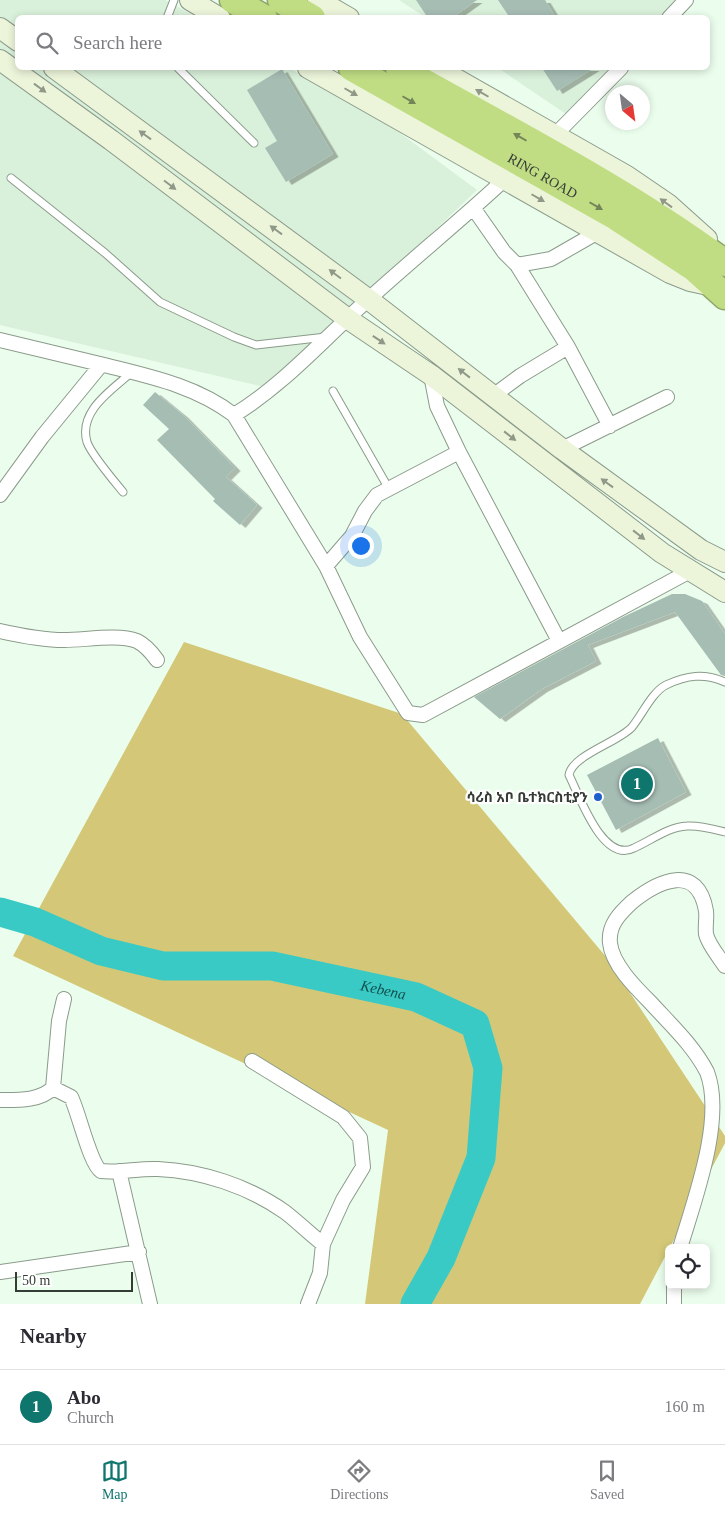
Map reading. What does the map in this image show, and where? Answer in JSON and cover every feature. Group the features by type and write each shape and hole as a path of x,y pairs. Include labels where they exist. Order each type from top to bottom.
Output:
{"highway":[{"path":"233,0 259,15"},
{"path":"281,0 307,15"},
{"name":"RING ROAD","path":"356,70 616,218 694,268 722,277"},
{"name":"RING ROAD","path":"403,70 632,200 692,239 722,277"}],"main road":[{"path":"190,0 215,15"},
{"path":"318,0 344,15"},
{"path":"0,28 15,39"},
{"path":"0,60 111,140 348,319 431,375 662,553 725,592"},
{"path":"57,70 368,299 562,450 702,550 725,562"},
{"path":"312,70 670,273 690,281 722,277 699,230 668,204 627,176 441,70"}],"street":[{"path":"672,15 686,0"},
{"path":"555,135 619,70"},
{"path":"234,415 260,399 368,299 474,209 505,179"},
{"path":"474,209 504,252 517,265 568,347 610,426"},
{"path":"517,265 551,259 598,232"},
{"path":"0,340 101,364 190,389 214,400 234,415 326,566 360,637 408,713 413,715 423,715 690,571"},
{"path":"493,396 568,347"},
{"path":"0,495 42,437 101,364"},
{"path":"431,375 437,406 459,452 559,641"},
{"path":"562,450 667,397"},
{"path":"326,566 352,536 365,511 377,495 459,452"},
{"path":"0,631 26,638 64,640 112,638 137,641 151,652 156,660"},
{"path":"681,1244 705,1167 714,1124 716,1106 713,1087 707,1072 674,1026 642,993 617,961 610,946 609,933 615,920 644,892 664,882 676,879 692,883 700,893 706,911 706,935 725,966"},
{"path":"0,1100 46,1095 53,1088 59,1021 64,999"},
{"path":"252,1061 343,1117 360,1138 363,1167 343,1200 323,1244 320,1273 308,1304"},
{"path":"53,1088 71,1097 81,1119 93,1162 97,1169 119,1172 140,1168 161,1169 212,1177 264,1199 285,1212 323,1244"},
{"path":"119,1172 150,1304"},
{"path":"0,1272 139,1252"},
{"path":"674,1289 674,1304"}],"lane":[{"path":"168,15 174,0"},
{"path":"180,70 254,143"},
{"path":"11,178 105,253 160,302 234,337 256,345 329,337"},
{"path":"123,492 87,444 85,432 88,417 99,401 132,372"},
{"path":"333,391 389,489"},
{"path":"725,682 708,675 684,678 664,686 630,729 586,756 572,768 570,775 593,823 605,841 617,850 632,849 677,827 690,825 725,832"}],"shaded area":[{"path":"0,0 165,0 193,15 15,15 15,70 293,70 373,113 477,190 269,388 0,325"},
{"path":"399,0 686,0 671,15 422,15"},
{"path":"501,70 614,70 566,114"},
{"path":"184,642 402,714 607,958 725,1136 725,1143 672,1244 665,1244 665,1257 640,1304 365,1304 388,1130 13,956"}],"building":[{"path":"416,0 477,0 456,15 426,15"},
{"path":"498,0 545,0 554,15 508,15"},
{"path":"283,70 333,154 286,182 265,148 277,141 247,90"},
{"path":"543,70 591,70 557,91"},
{"path":"155,392 183,415 235,468 226,477 257,505 240,525 213,501 215,499 157,440 169,429 143,405"},
{"path":"672,594 685,594 702,601 725,634 725,676 721,675 675,612 588,645 596,661 542,689 500,719 474,697 623,617"},
{"path":"658,738 686,792 616,830 587,775"}],"waterway":[{"name":"Kebena","path":"0,912 35,922 101,951 163,966 272,966 416,997 475,1024 488,1068 481,1158 441,1258 415,1304"}],"place":[{"name":"Abo","path":"637,784"},
{"name":"ሳሪስ አቦ ቤተክርስቲያን","path":"598,797"}]}
